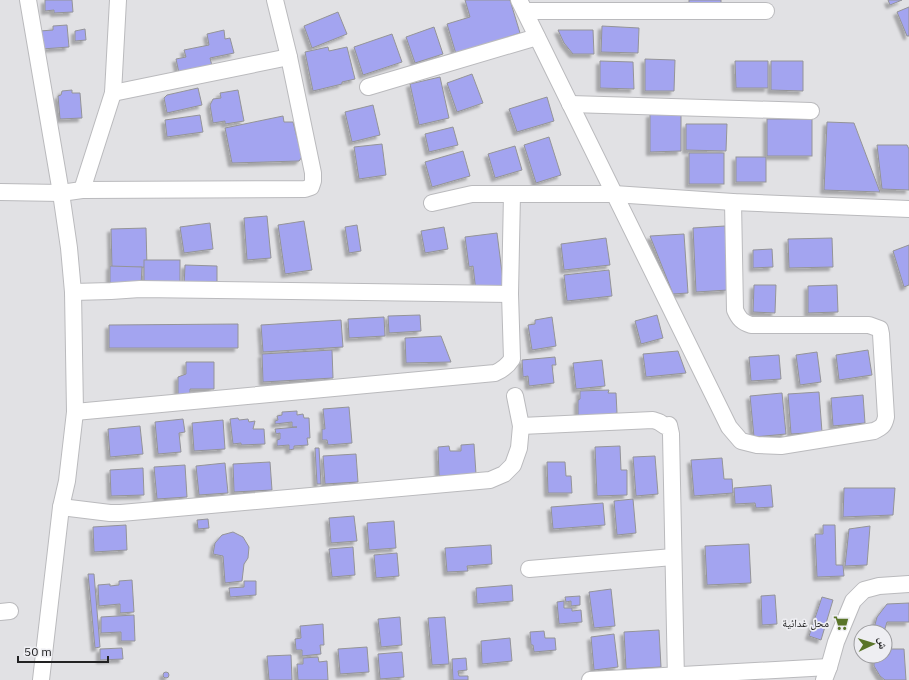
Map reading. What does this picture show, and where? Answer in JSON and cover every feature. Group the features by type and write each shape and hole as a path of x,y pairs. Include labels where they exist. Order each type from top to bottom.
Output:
{"street":[{"path":"28,0 61,193 69,248 73,292 75,412 67,481 61,508 41,680"},
{"path":"82,190 114,93 118,0"},
{"path":"0,192 61,193 82,190 306,189 311,187 313,173 289,56 275,0"},
{"path":"733,202 736,310 738,317 751,325 869,325 880,329 886,417 884,425 880,428 874,431 781,446 757,445 741,441 729,427 522,6 766,12"},
{"path":"368,88 538,37"},
{"path":"114,93 289,56"},
{"path":"570,104 810,111"},
{"path":"432,203 472,194 614,194 733,202 909,209"},
{"path":"75,412 495,373 503,370 512,359 510,294 512,194"},
{"path":"73,292 140,289 510,294"},
{"path":"61,508 121,513 490,480 504,474 513,465 519,448 521,426 514,396"},
{"path":"521,426 653,420 665,426 669,425 671,434 675,678"},
{"path":"529,569 673,557"},
{"path":"590,680 827,674 836,642 853,600 864,590 880,586 909,584"}],"building":[{"path":"45,0 72,0 73,12 54,13 54,10 45,11"},
{"path":"465,0 510,0 520,33 456,54 447,24 470,17"},
{"path":"689,0 721,0 721,8 689,8"},
{"path":"888,0 902,0 890,5"},
{"path":"909,7 909,36 907,36 897,12"},
{"path":"338,12 347,34 312,48 304,26"},
{"path":"67,25 69,47 42,49 40,31 53,30 53,26"},
{"path":"602,26 639,28 638,53 601,52"},
{"path":"434,27 443,54 415,63 406,37"},
{"path":"85,29 86,40 75,41 75,31"},
{"path":"224,30 225,39 230,38 234,53 210,58 212,66 179,73 176,59 186,57 184,50 209,45 207,34"},
{"path":"558,30 593,30 594,54 573,54 564,43"},
{"path":"392,34 402,62 363,75 354,47"},
{"path":"328,47 329,51 347,47 355,79 342,82 342,84 313,91 305,52"},
{"path":"645,59 675,60 674,91 645,91"},
{"path":"600,61 633,62 634,89 600,88"},
{"path":"735,61 768,61 768,88 736,88"},
{"path":"771,61 803,61 803,91 771,90"},
{"path":"472,74 483,103 457,112 447,83"},
{"path":"440,77 449,118 419,125 410,84"},
{"path":"198,88 202,105 167,113 164,98 167,95"},
{"path":"72,90 72,93 80,93 82,118 60,119 58,96 61,95 62,91"},
{"path":"238,90 244,121 225,124 225,121 213,123 210,105 213,99 221,98 220,93"},
{"path":"547,97 554,121 517,132 509,109"},
{"path":"373,105 380,135 352,142 345,112"},
{"path":"681,113 681,151 650,152 650,114"},
{"path":"200,115 203,132 167,137 165,120"},
{"path":"283,116 284,122 293,122 302,157 299,161 232,163 225,128"},
{"path":"767,119 812,119 812,156 767,156"},
{"path":"827,122 854,123 880,192 824,190"},
{"path":"686,124 727,124 726,151 686,150"},
{"path":"453,127 458,145 429,152 425,134"},
{"path":"549,137 561,175 536,183 524,145"},
{"path":"382,144 386,175 359,179 354,147"},
{"path":"877,145 907,145 909,149 909,190 882,189"},
{"path":"515,146 522,170 495,178 488,154"},
{"path":"463,151 470,176 432,187 425,162"},
{"path":"689,153 724,153 724,184 689,184"},
{"path":"736,157 766,157 766,182 736,182"},
{"path":"267,216 271,258 247,260 244,218"},
{"path":"304,221 312,270 285,274 278,225"},
{"path":"210,223 213,249 184,253 180,227"},
{"path":"357,225 361,251 349,253 345,227"},
{"path":"725,226 728,290 696,292 693,228"},
{"path":"444,227 448,249 425,253 421,231"},
{"path":"146,228 147,267 112,268 111,229"},
{"path":"497,233 504,288 476,292 473,266 469,267 465,237"},
{"path":"684,234 688,293 673,294 650,236"},
{"path":"606,238 610,265 564,270 561,244"},
{"path":"832,238 833,267 789,268 788,239"},
{"path":"909,245 909,285 904,287 893,251"},
{"path":"772,249 773,267 753,268 753,250"},
{"path":"144,260 180,260 180,285 144,285"},
{"path":"185,265 217,266 217,287 184,287"},
{"path":"110,266 142,267 141,286 110,285"},
{"path":"609,270 612,296 567,301 564,275"},
{"path":"754,285 776,285 775,313 753,312"},
{"path":"837,285 838,312 808,313 808,286"},
{"path":"420,315 421,331 389,333 388,316"},
{"path":"657,315 663,338 641,344 635,321"},
{"path":"384,317 385,336 349,338 348,319"},
{"path":"552,317 556,346 532,350 528,325 535,324 535,320"},
{"path":"341,320 343,347 263,352 261,325"},
{"path":"238,324 238,348 109,348 109,325"},
{"path":"441,336 451,362 406,363 405,338"},
{"path":"332,350 333,378 263,382 262,354"},
{"path":"868,350 872,375 839,380 836,355"},
{"path":"678,351 686,373 646,377 643,354"},
{"path":"817,352 821,382 800,385 796,355"},
{"path":"779,355 781,379 751,381 749,357"},
{"path":"555,357 556,365 552,365 554,383 529,386 528,376 523,377 522,360"},
{"path":"602,360 605,386 576,389 573,363"},
{"path":"186,362 214,362 214,389 190,389 190,400 178,400 178,377 186,374"},
{"path":"609,390 608,393 616,393 617,413 612,414 613,417 578,418 578,400 580,399 580,391"},
{"path":"819,392 822,432 791,434 788,394"},
{"path":"782,393 786,434 754,437 750,396"},
{"path":"863,395 865,423 833,426 831,398"},
{"path":"349,407 352,443 328,445 327,440 322,440 322,429 325,429 323,409"},
{"path":"297,411 297,415 303,414 304,418 309,418 310,438 307,438 308,445 294,446 294,449 289,450 289,445 277,446 277,440 280,439 280,433 276,434 275,429 297,427 292,427 292,422 275,424 275,421 278,420 277,416 282,415 282,412"},
{"path":"238,418 239,420 248,419 249,422 255,421 253,429 264,429 265,444 233,444 230,419"},
{"path":"183,419 185,432 179,433 181,452 158,454 155,422"},
{"path":"223,420 225,449 194,451 192,423"},
{"path":"140,426 143,454 110,457 108,429"},
{"path":"474,444 476,474 439,476 438,447 449,446 450,451 461,451 461,445"},
{"path":"620,446 621,470 627,470 627,495 597,496 595,447"},
{"path":"315,448 319,448 321,484 317,484"},
{"path":"356,454 358,482 325,484 323,456"},
{"path":"655,456 658,494 636,496 633,457"},
{"path":"722,458 724,479 732,479 733,493 694,496 691,460"},
{"path":"270,462 272,490 234,492 233,464"},
{"path":"547,462 565,462 566,476 571,476 572,493 548,493"},
{"path":"225,463 228,493 199,495 196,466"},
{"path":"185,465 187,497 157,499 154,467"},
{"path":"143,468 144,495 111,496 110,470"},
{"path":"771,485 773,507 756,508 755,503 735,504 734,488"},
{"path":"844,488 895,488 893,515 843,517"},
{"path":"633,499 636,533 617,535 614,501"},
{"path":"603,503 605,525 553,529 551,507"},
{"path":"354,516 357,541 331,543 329,518"},
{"path":"208,519 209,528 198,529 197,520"},
{"path":"394,521 396,548 369,550 367,523"},
{"path":"126,525 127,550 94,552 93,527"},
{"path":"823,525 835,525 836,565 843,565 844,576 817,577 815,534 823,534"},
{"path":"870,526 867,565 845,566 849,529"},
{"path":"233,532 243,537 249,547 248,558 244,564 242,581 225,583 223,556 213,554 215,543 222,535"},
{"path":"749,544 751,583 707,585 705,546"},
{"path":"491,545 492,564 467,566 468,571 447,572 445,548"},
{"path":"353,547 355,575 332,577 329,549"},
{"path":"397,553 399,576 376,578 374,555"},
{"path":"88,574 94,574 100,647 95,648"},
{"path":"132,580 134,612 120,613 120,604 99,606 98,585 119,585 119,581"},
{"path":"244,581 256,581 256,595 230,597 229,588 244,587"},
{"path":"512,585 513,601 477,604 476,588"},
{"path":"611,589 615,626 594,628 589,592"},
{"path":"775,595 777,624 762,625 761,596"},
{"path":"580,596 580,605 571,606 571,601 566,602 565,597"},
{"path":"822,597 833,600 821,640 809,636"},
{"path":"564,601 564,608 572,608 572,611 581,610 582,622 559,624 557,602"},
{"path":"909,603 909,622 887,622 886,624 875,624 877,617 887,604"},
{"path":"134,615 135,641 121,641 121,632 101,633 101,617"},
{"path":"400,617 402,645 381,647 378,619"},
{"path":"445,617 449,664 432,665 428,618"},
{"path":"323,624 324,645 320,645 321,654 302,656 302,650 296,650 295,639 301,638 300,626"},
{"path":"659,630 661,667 626,669 624,632"},
{"path":"544,631 545,638 555,638 556,650 534,652 533,645 531,645 530,632"},
{"path":"614,634 618,667 594,670 591,637"},
{"path":"510,638 512,661 482,664 481,641"},
{"path":"367,647 369,672 340,674 338,649"},
{"path":"122,648 123,659 100,660 100,649"},
{"path":"893,649 904,649 906,680 885,680 880,676 874,664 893,664"},
{"path":"402,652 404,677 380,679 378,654"},
{"path":"291,655 292,680 269,680 267,656"},
{"path":"318,657 319,662 327,661 328,680 298,680 297,664 303,664 303,658"},
{"path":"466,658 467,670 458,671 459,676 468,676 468,680 453,680 452,659"},
{"path":"166,672 169,675 166,678 163,675"}],"place":[{"name":"محل غدائية","path":"841,623"}]}
